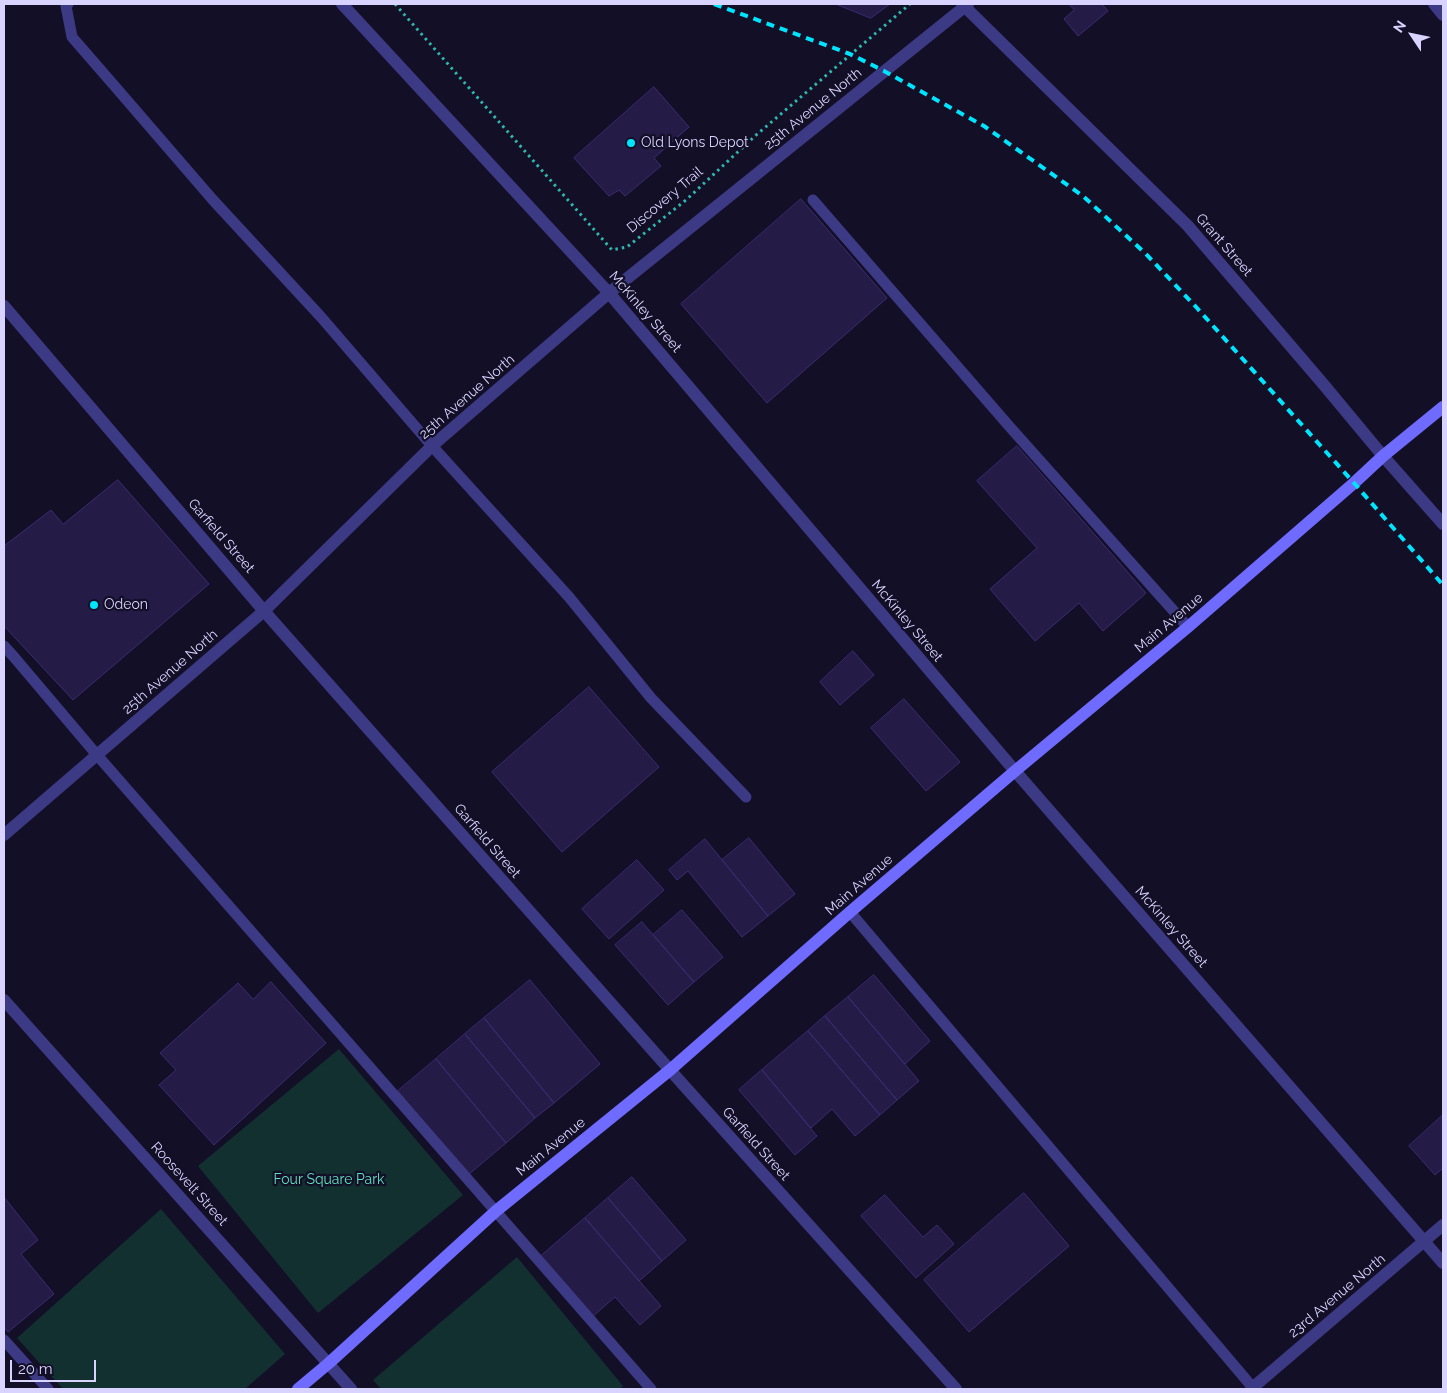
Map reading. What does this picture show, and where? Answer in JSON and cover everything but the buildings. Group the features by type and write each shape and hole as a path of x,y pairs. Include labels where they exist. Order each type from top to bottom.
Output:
{"street":[{"name":"McKinley Street","path":"342,4 609,293 1015,771 1443,1263"},
{"path":"1434,4 1443,15"},
{"name":"25th Avenue North","path":"4,835 264,610 432,446 609,293 965,5"},
{"name":"Grant Street","path":"965,5 1188,226 1443,524"},
{"name":"Garfield Street","path":"4,306 264,610 670,1070 956,1389"},
{"name":"Main Avenue","path":"298,1389 496,1211 670,1070 850,912 1188,627 1383,456 1443,407"},
{"name":"Roosevelt Street","path":"4,1000 351,1389"},
{"name":"23rd Avenue North","path":"1252,1389 1443,1224"}],"lane":[{"path":"68,4 66,6 72,37 213,200 322,317 432,446 569,597 650,698 746,797"},
{"path":"813,200 1009,426 1188,627"},
{"path":"4,646 651,1389"},
{"path":"850,912 1252,1389"},
{"path":"4,1340 48,1389"}],"path":[{"name":"Discovery Trail","path":"395,4 612,250 627,247 686,200 755,136 910,4"}],"green space":[{"name":"Four Square Park","path":"339,1049 463,1195 318,1313 198,1166"},
{"path":"161,1209 285,1354 245,1389 63,1389 17,1338"},
{"path":"517,1257 623,1386 620,1389 381,1389 373,1380"}],"railway":[{"path":"714,4 850,54 884,71 984,126 1083,196 1146,254 1197,308 1443,585"}],"place":[{"name":"Old Lyons Depot","path":"631,143"},
{"name":"Odeon","path":"94,605"}]}
